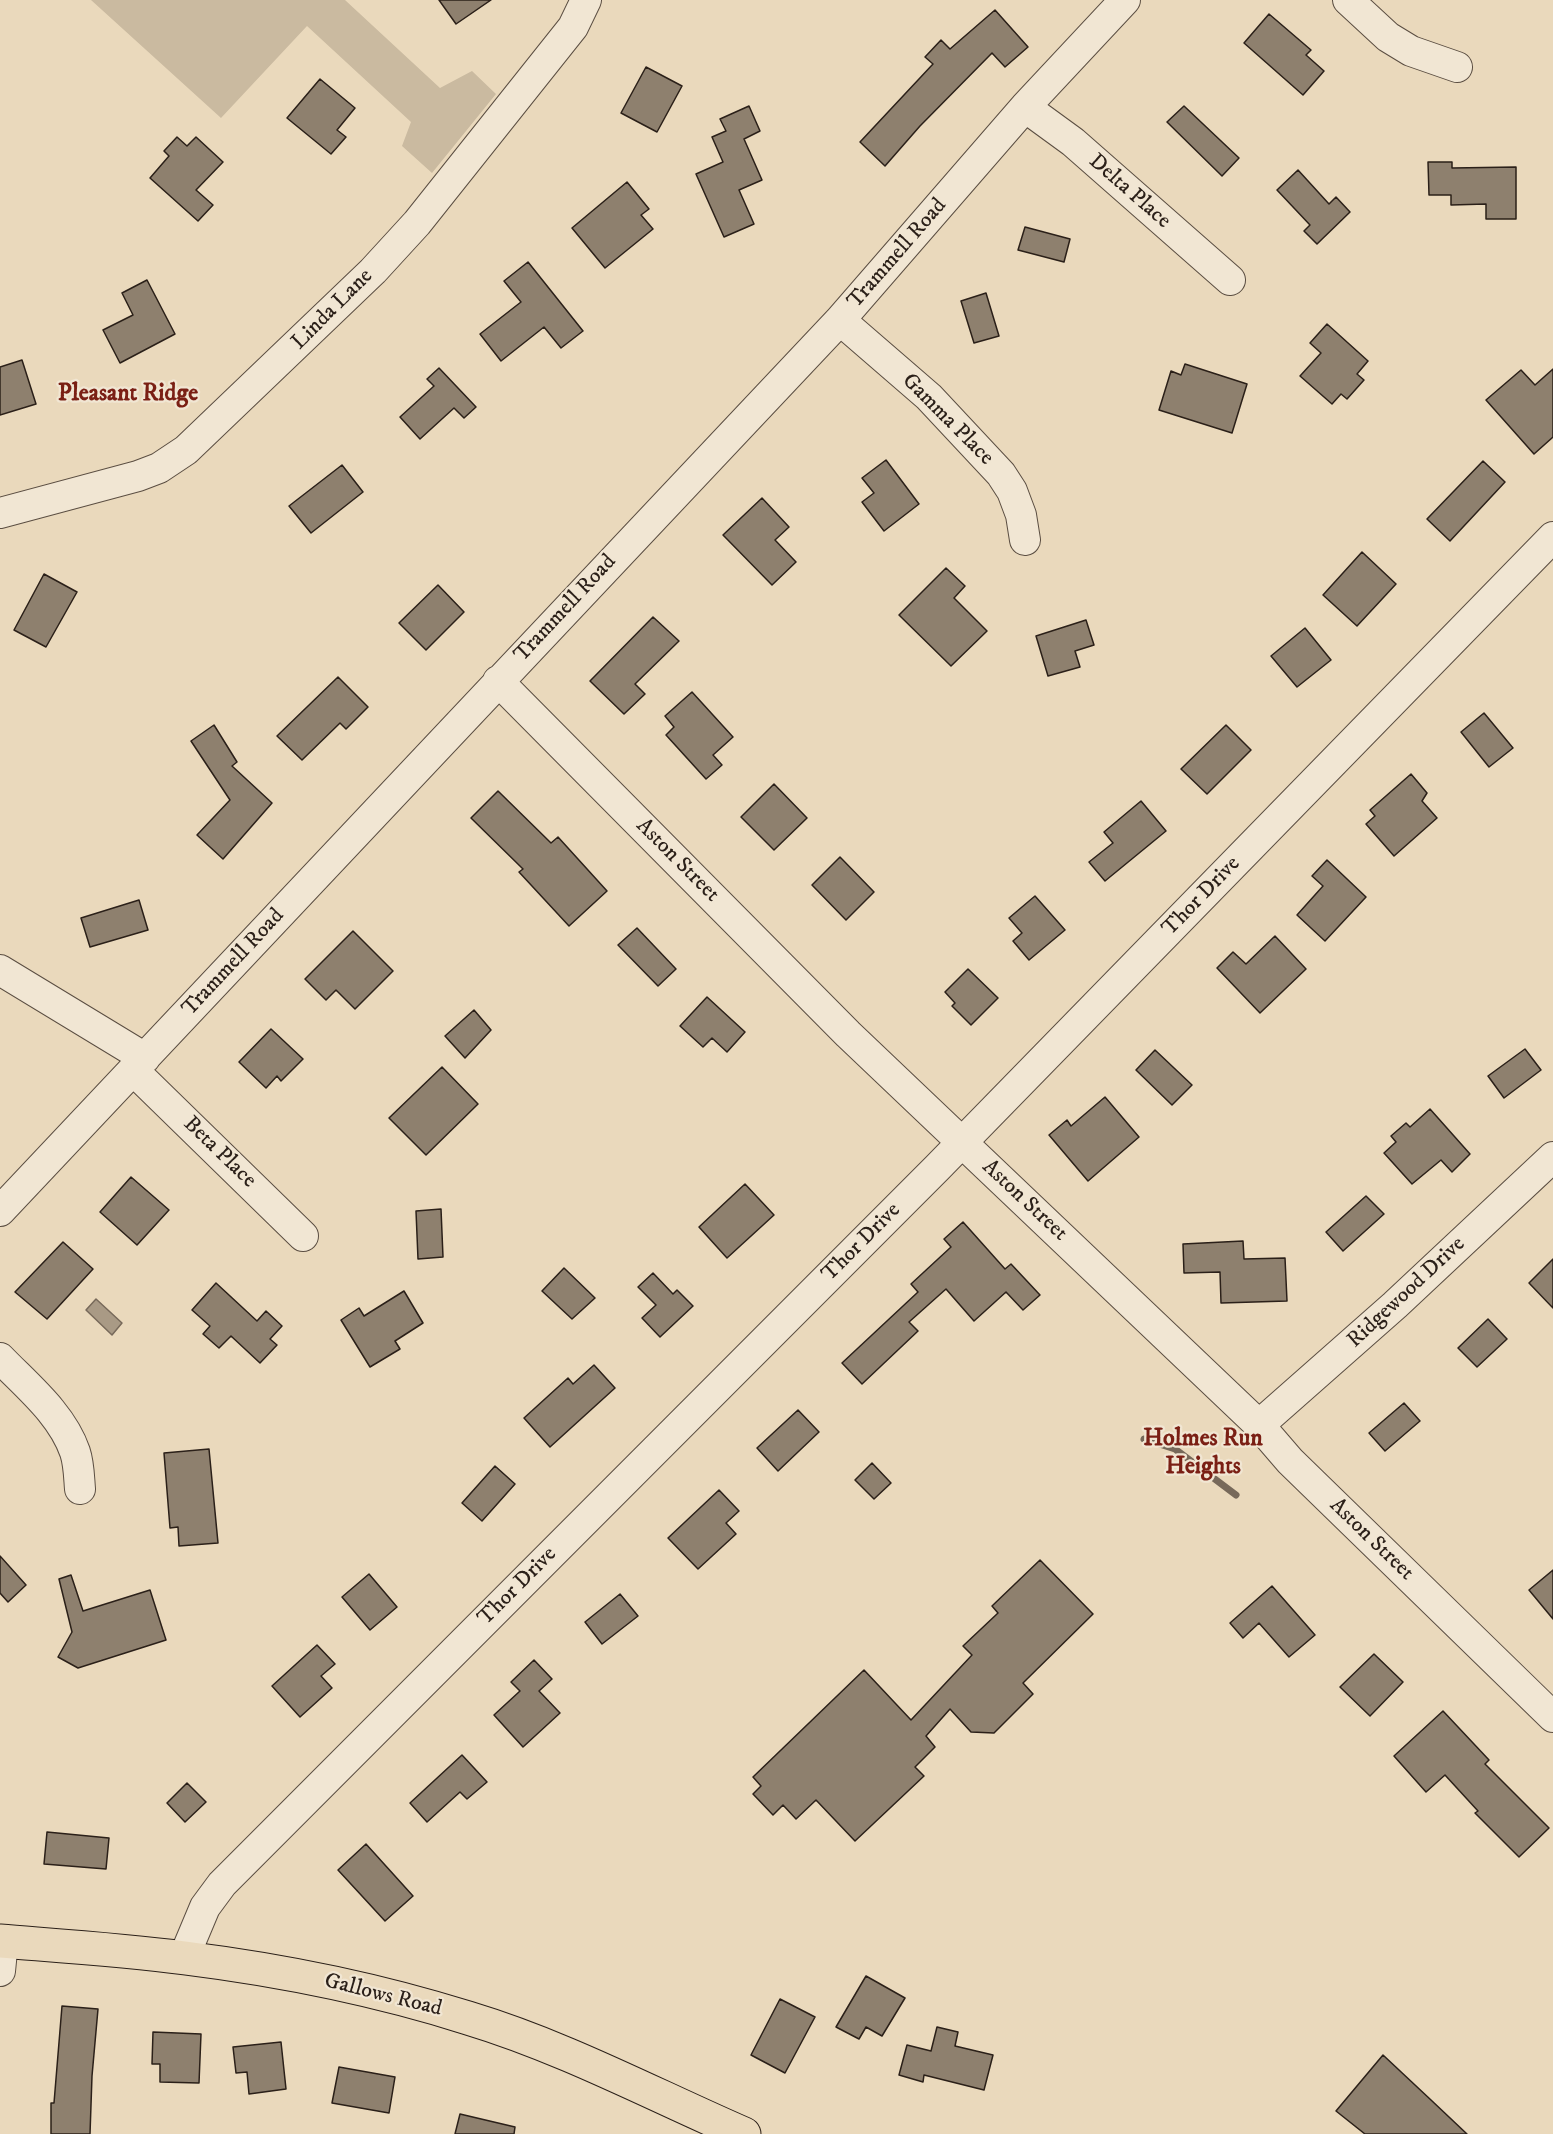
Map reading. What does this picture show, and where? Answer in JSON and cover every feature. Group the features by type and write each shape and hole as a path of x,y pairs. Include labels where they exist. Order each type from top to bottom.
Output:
{"main road":[{"name":"Gallows Road","path":"1,1951 184,1958 280,1972 382,1993 470,2018 538,2042 742,2134"}],"street":[{"name":"Linda Lane","path":"0,513 138,476 159,468 186,450 373,271 417,223 573,27 586,0"},
{"name":"Trammell Road","path":"0,1211 840,320 1025,107 1125,0"},
{"path":"1348,0 1388,37 1411,51 1457,67"},
{"name":"Delta Place","path":"1025,107 1073,142 1230,280"},
{"name":"Gamma Place","path":"840,320 928,398 1001,474 1012,492 1021,515 1025,540"},
{"name":"Thor Drive","path":"184,1958 205,1907 222,1884 961,1142 1553,537"},
{"name":"Aston Street","path":"498,681 848,1034 1259,1425 1290,1461 1553,1717"},
{"name":"Beta Place","path":"0,970 140,1064 303,1236"},
{"name":"Ridgewood Drive","path":"1259,1425 1387,1313 1553,1158"},
{"path":"0,1358 52,1412 67,1432 76,1454 80,1489"}],"shaded area":[{"path":"91,0 345,0 440,88 472,71 496,94 432,173 402,146 411,122 307,26 221,118"},
{"path":"96,1299 122,1323 112,1335 86,1310"}],"building":[{"path":"439,0 491,0 456,24"},
{"path":"995,10 1028,47 1005,67 992,53 920,126 885,166 860,142 933,64 925,57 941,40 950,49"},
{"path":"1269,14 1311,50 1306,55 1324,71 1303,95 1244,43"},
{"path":"646,67 682,86 657,132 621,113"},
{"path":"320,79 355,108 337,130 346,137 331,154 287,118"},
{"path":"749,106 760,131 744,139 762,180 739,190 754,224 724,237 696,174 723,162 712,137 726,131 720,119"},
{"path":"1184,106 1239,158 1222,176 1167,122"},
{"path":"177,137 187,146 196,137 223,162 196,190 213,205 198,221 150,178 169,156 164,151"},
{"path":"1428,162 1452,162 1452,168 1516,167 1516,219 1486,219 1486,204 1451,205 1451,195 1429,195"},
{"path":"1298,170 1329,204 1336,197 1350,212 1317,244 1304,231 1310,225 1277,190"},
{"path":"627,182 649,209 641,215 653,229 605,268 572,228"},
{"path":"1025,227 1070,239 1064,262 1018,250"},
{"path":"528,262 583,331 561,348 544,327 501,361 480,334 521,302 504,281"},
{"path":"147,280 175,334 120,363 103,330 133,315 122,293"},
{"path":"986,293 999,336 974,343 961,301"},
{"path":"1327,324 1368,361 1357,374 1364,380 1347,399 1341,394 1332,404 1300,376 1321,353 1310,343"},
{"path":"22,360 36,404 0,415 0,367"},
{"path":"1185,364 1247,384 1232,433 1159,410 1171,371 1181,375"},
{"path":"439,368 476,407 464,418 454,408 420,439 400,417 434,386 427,379"},
{"path":"1553,369 1553,437 1534,454 1486,400 1521,370 1535,385"},
{"path":"886,460 919,504 884,531 862,502 874,493 862,478"},
{"path":"1483,461 1505,482 1450,541 1427,519"},
{"path":"342,465 363,492 311,533 289,506"},
{"path":"762,498 789,527 775,540 796,562 772,585 723,535"},
{"path":"1362,552 1396,584 1357,626 1323,595"},
{"path":"946,568 965,586 954,598 987,631 951,666 899,615"},
{"path":"44,574 77,592 46,647 14,630"},
{"path":"438,585 464,612 426,650 399,623"},
{"path":"653,617 679,641 635,684 645,694 624,714 590,681"},
{"path":"1086,620 1094,645 1075,651 1080,667 1048,676 1036,636"},
{"path":"1305,628 1331,660 1297,687 1271,656"},
{"path":"338,677 368,707 346,729 340,723 302,760 277,736"},
{"path":"692,692 733,737 713,755 722,765 706,779 666,735 674,727 665,716"},
{"path":"1484,713 1513,748 1489,767 1461,732"},
{"path":"214,725 237,762 232,766 272,803 223,859 197,835 230,800 191,741"},
{"path":"1226,725 1251,750 1207,794 1181,769"},
{"path":"1411,774 1427,793 1422,801 1437,818 1394,856 1366,824 1375,816 1370,810"},
{"path":"774,784 807,818 774,850 741,817"},
{"path":"498,791 551,843 558,837 607,891 569,926 519,872 523,869 471,818"},
{"path":"1141,801 1166,831 1105,881 1089,862 1113,843 1104,832"},
{"path":"840,857 874,892 846,920 812,885"},
{"path":"1327,860 1366,897 1325,941 1297,915 1323,886 1312,876"},
{"path":"1035,896 1065,930 1029,960 1013,941 1022,933 1009,918"},
{"path":"139,900 148,930 90,947 81,918"},
{"path":"637,928 676,969 658,986 618,945"},
{"path":"353,931 393,971 355,1009 336,990 326,1000 305,979"},
{"path":"1275,936 1306,969 1260,1013 1217,968 1233,952 1246,964"},
{"path":"968,969 998,998 971,1025 952,1006 955,1003 945,992"},
{"path":"707,997 745,1032 727,1052 712,1038 703,1047 680,1026"},
{"path":"474,1010 491,1030 465,1058 445,1036"},
{"path":"271,1029 303,1059 281,1081 277,1076 266,1088 239,1062"},
{"path":"1525,1049 1541,1070 1504,1098 1488,1076"},
{"path":"1155,1050 1192,1085 1172,1105 1136,1070"},
{"path":"442,1067 478,1104 426,1155 389,1118"},
{"path":"1105,1097 1139,1137 1088,1181 1049,1135 1067,1120 1071,1126"},
{"path":"1430,1109 1470,1154 1452,1172 1441,1160 1412,1184 1384,1153 1396,1142 1391,1136 1406,1123 1410,1127"},
{"path":"131,1177 169,1210 137,1245 100,1212"},
{"path":"745,1184 774,1215 727,1258 699,1227"},
{"path":"1366,1196 1384,1214 1343,1251 1326,1232"},
{"path":"441,1209 443,1257 418,1259 416,1211"},
{"path":"963,1222 1005,1269 1011,1264 1040,1295 1023,1310 1006,1292 974,1321 946,1289 909,1322 918,1331 862,1384 842,1363 918,1292 911,1284 951,1247 944,1239"},
{"path":"1243,1241 1244,1259 1285,1258 1287,1301 1221,1303 1220,1272 1184,1273 1183,1244"},
{"path":"63,1242 93,1269 47,1319 15,1292"},
{"path":"1553,1259 1553,1308 1529,1283"},
{"path":"564,1268 595,1298 572,1319 542,1291"},
{"path":"653,1273 673,1294 677,1290 693,1306 660,1337 642,1318 656,1305 638,1287"},
{"path":"216,1283 257,1321 266,1311 282,1326 270,1339 277,1345 260,1363 231,1336 219,1348 203,1334 210,1326 192,1310"},
{"path":"404,1291 423,1323 395,1341 400,1349 370,1367 341,1320 359,1308 364,1316"},
{"path":"1488,1319 1507,1339 1477,1367 1458,1348"},
{"path":"594,1365 615,1388 550,1447 524,1418 568,1378 573,1384"},
{"path":"1404,1403 1420,1421 1385,1451 1369,1433"},
{"path":"798,1410 819,1432 778,1471 757,1448"},
{"path":"209,1449 218,1543 179,1546 178,1527 170,1528 164,1453"},
{"path":"872,1463 891,1483 874,1499 855,1480"},
{"path":"495,1466 515,1484 482,1521 462,1503"},
{"path":"719,1490 739,1511 726,1523 736,1534 698,1569 668,1538"},
{"path":"0,1556 26,1585 8,1602 0,1593"},
{"path":"1040,1560 1093,1614 1023,1683 1033,1694 994,1733 971,1732 950,1709 926,1736 935,1747 915,1767 924,1776 855,1841 816,1800 796,1819 783,1805 773,1815 753,1794 761,1786 753,1777 864,1670 911,1720 972,1655 963,1646 998,1613 992,1606"},
{"path":"1553,1570 1553,1619 1529,1590"},
{"path":"369,1574 397,1607 370,1630 342,1597"},
{"path":"71,1575 83,1611 150,1590 166,1640 78,1668 58,1657 72,1632 59,1579"},
{"path":"1272,1586 1315,1635 1289,1657 1259,1623 1243,1638 1230,1623"},
{"path":"620,1594 638,1616 602,1644 585,1622"},
{"path":"317,1645 335,1664 321,1676 332,1688 300,1717 272,1686"},
{"path":"1374,1654 1403,1682 1370,1716 1340,1687"},
{"path":"534,1660 552,1679 539,1691 560,1713 523,1747 494,1715 520,1691 511,1682"},
{"path":"1443,1711 1489,1760 1485,1764 1549,1828 1519,1857 1475,1813 1478,1811 1445,1775 1426,1792 1394,1756"},
{"path":"462,1755 487,1782 467,1799 460,1792 427,1822 410,1803"},
{"path":"187,1783 206,1802 185,1822 167,1803"},
{"path":"47,1832 109,1838 106,1869 44,1864"},
{"path":"366,1844 413,1896 385,1921 338,1870"},
{"path":"866,1976 905,1998 882,2036 866,2027 859,2039 836,2027"},
{"path":"780,1999 815,2017 785,2073 751,2055"},
{"path":"62,2006 98,2009 90,2134 51,2134 51,2103 54,2103"},
{"path":"937,2027 958,2032 955,2046 993,2055 984,2090 924,2075 923,2082 899,2075 907,2045 931,2051"},
{"path":"153,2032 201,2034 199,2083 160,2082 160,2064 152,2064"},
{"path":"281,2042 286,2089 249,2094 247,2072 236,2073 233,2047"},
{"path":"1383,2055 1467,2134 1365,2134 1336,2111"},
{"path":"339,2067 395,2077 389,2113 332,2103"},
{"path":"460,2114 515,2127 514,2134 455,2134"}],"waterway":[{"path":"1144,1439 1175,1449 1236,1495"}],"district":[{"name":"Pleasant Ridge","path":"128,395"},
{"name":"Holmes Run Heights","path":"1203,1454"}]}
